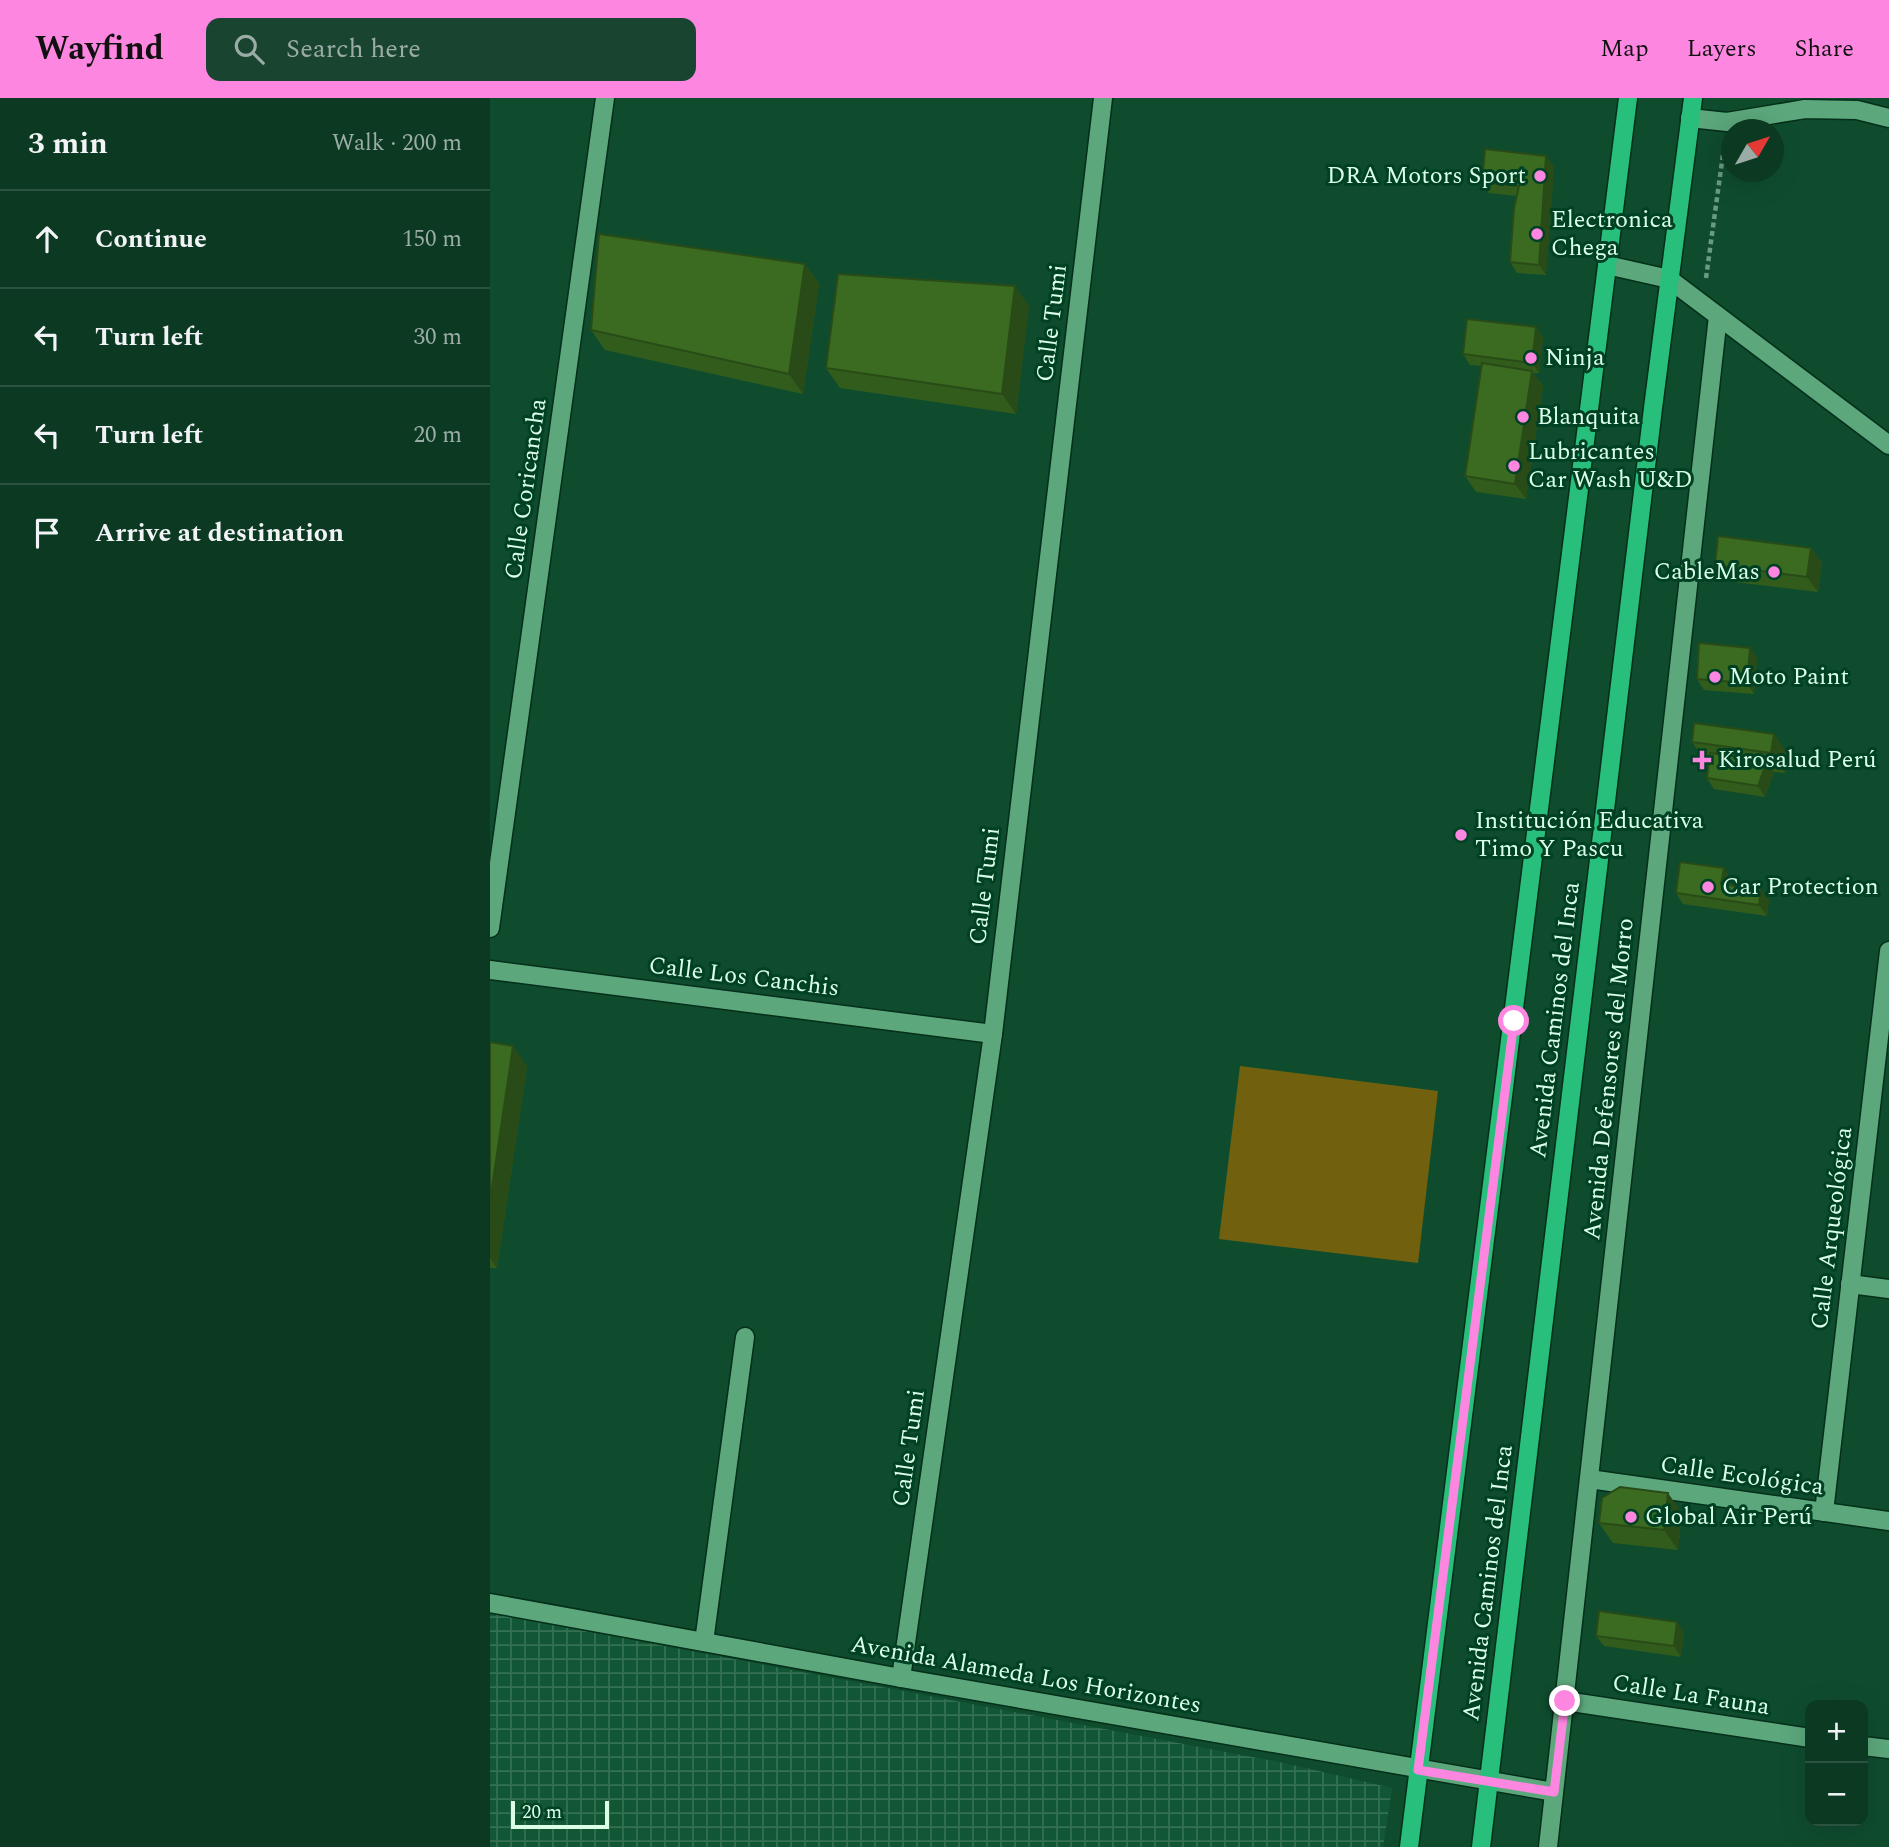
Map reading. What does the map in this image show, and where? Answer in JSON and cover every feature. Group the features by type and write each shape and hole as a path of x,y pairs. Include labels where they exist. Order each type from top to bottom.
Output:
{"main road":[{"name":"Avenida Caminos del Inca","path":"1409,1847 1628,98"},
{"name":"Avenida Caminos del Inca","path":"1481,1847 1693,98"}],"street":[{"name":"Calle Coricancha","path":"490,928 605,98"},
{"name":"Calle Tumi","path":"901,1678 993,1034 1103,98"},
{"path":"1690,118 1727,122 1805,109 1857,110 1889,118"},
{"path":"1607,265 1669,279 1889,446"},
{"name":"Avenida Defensores del Morro","path":"1548,1847 1718,316"},
{"name":"Calle Arqueológica","path":"1824,1512 1889,951"},
{"name":"Calle Los Canchis","path":"490,970 993,1034"},
{"path":"1850,1283 1889,1289"},
{"path":"704,1642 745,1337"},
{"name":"Calle Ecológica","path":"1589,1479 1889,1521"},
{"name":"Avenida Alameda Los Horizontes","path":"490,1603 1418,1770 1554,1792"},
{"name":"Calle La Fauna","path":"1565,1701 1805,1737"},
{"path":"1868,1747 1889,1749"}],"shaded area":[{"path":"1240,1066 1438,1091 1418,1263 1219,1239"},
{"path":"490,1613 1284,1763 1392,1788 1383,1847 490,1847"}],"building":[{"path":"1485,149 1546,156 1539,265 1510,262 1514,208 1519,186 1482,182"},
{"path":"599,234 805,264 789,374 591,330"},
{"path":"838,274 1015,286 1002,394 826,368"},
{"path":"1467,319 1536,327 1532,363 1463,354"},
{"path":"1482,363 1532,371 1515,484 1465,476"},
{"path":"1718,536 1811,548 1807,577 1715,565"},
{"path":"1699,643 1750,648 1747,683 1697,679"},
{"path":"1694,723 1774,734 1771,753 1692,742"},
{"path":"1710,753 1767,761 1758,786 1707,778"},
{"path":"1680,862 1724,868 1721,884 1761,890 1759,905 1676,893"},
{"path":"490,1042 513,1046 490,1201"},
{"path":"1620,1487 1668,1493 1664,1530 1599,1523 1602,1498"},
{"path":"1599,1611 1677,1622 1674,1646 1596,1636"}],"place":[{"name":"DRA Motors Sport","path":"1540,176"},
{"name":"Electronica Chega","path":"1537,234"},
{"name":"Ninja","path":"1531,358"},
{"name":"Blanquita","path":"1523,417"},
{"name":"Lubricantes Car Wash U&D","path":"1514,466"},
{"name":"CableMas","path":"1774,572"},
{"name":"Moto Paint","path":"1715,677"},
{"name":"Kirosalud Perú","path":"1702,760"},
{"name":"Institución Educativa Timo Y Pascu","path":"1461,835"},
{"name":"Car Protection","path":"1708,887"},
{"name":"Global Air Perú","path":"1631,1517"}],"route":[{"path":"1514,1021 1418,1770 1554,1792 1565,1701"}]}
